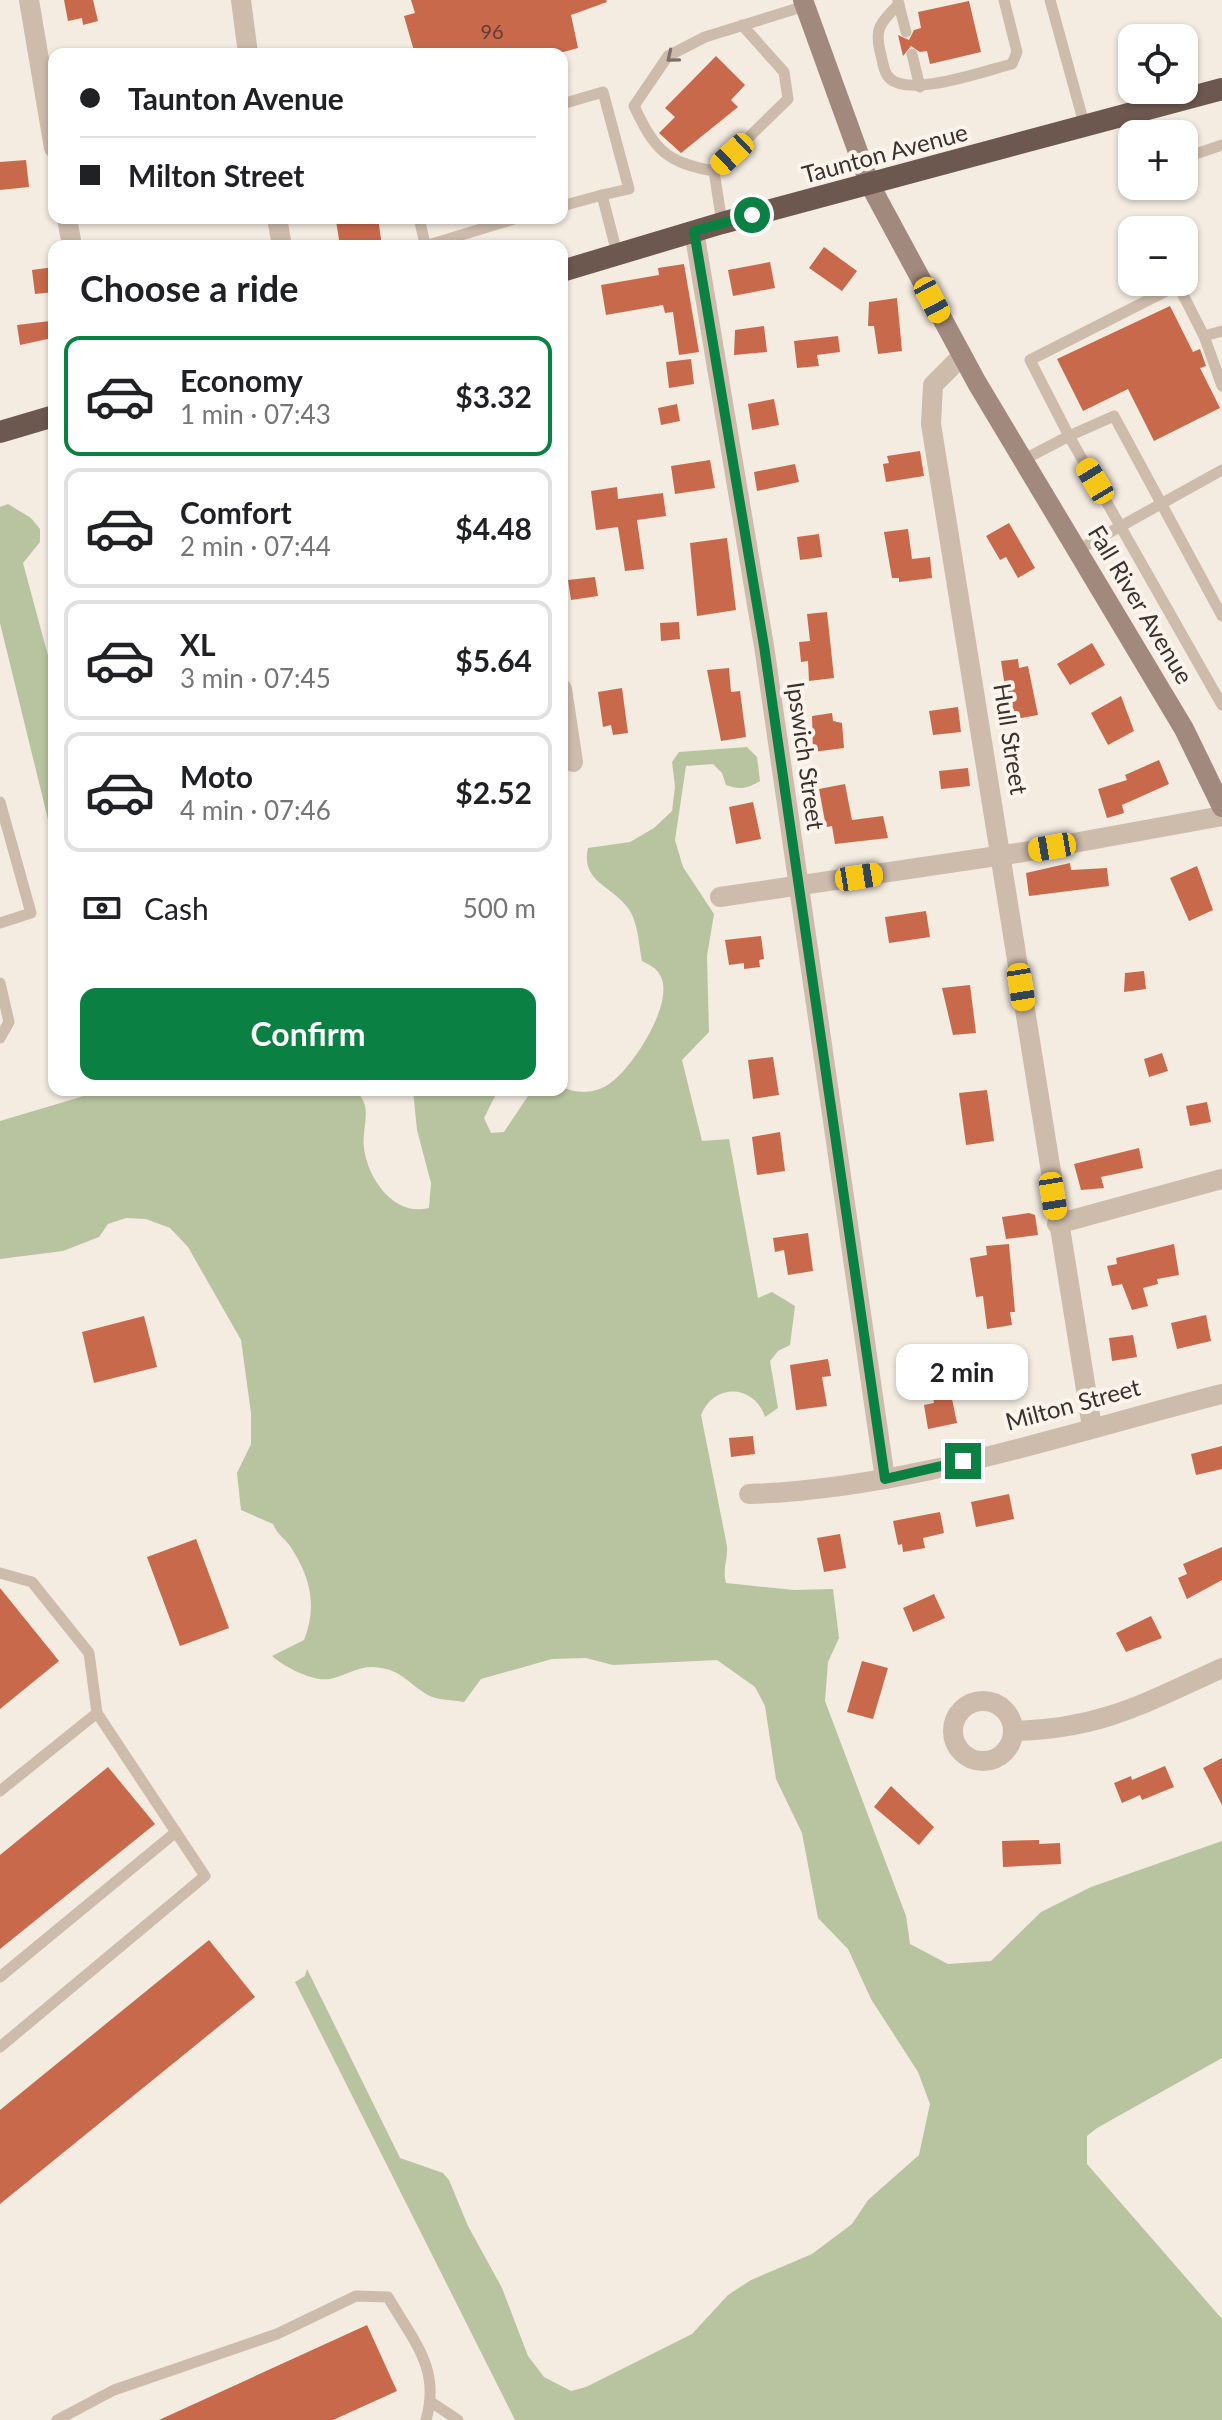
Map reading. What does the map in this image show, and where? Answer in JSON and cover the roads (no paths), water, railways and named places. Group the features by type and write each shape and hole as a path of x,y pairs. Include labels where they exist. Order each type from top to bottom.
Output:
{"highway":[{"name":"Taunton Avenue","path":"1143,120 1222,89"},
{"name":"Taunton Avenue","path":"568,269 722,223 1085,127 1118,125"},
{"path":"0,432 48,418"}],"main road":[{"name":"Fall River Avenue","path":"804,3 870,185 962,356 1184,729 1222,807"}],"street":[{"path":"29,0 48,112"},
{"path":"241,0 247,48"},
{"name":"Ipswich Street","path":"694,231 764,646 885,1479"},
{"name":"Hull Street","path":"962,356 933,385 931,424 1092,1427"},
{"path":"568,729 573,762"},
{"path":"720,897 1222,816"},
{"path":"1057,1224 1222,1179"},
{"name":"Milton Street","path":"749,1494 818,1492 885,1479 1222,1394"},
{"path":"1014,1731 1048,1731 1106,1720 1222,1668"}],"lane":[{"path":"898,2 878,25 875,34 886,75 906,86 920,87 1012,64 1017,52 1004,0"},
{"path":"1050,0 1085,127"},
{"path":"898,2 906,32"},
{"path":"714,171 679,164 652,144 634,106 668,56 705,37 804,3"},
{"path":"714,171 788,99 784,72 742,25"},
{"path":"912,54 920,87"},
{"path":"568,102 603,92 629,189 568,204"},
{"path":"1198,153 1222,145"},
{"path":"714,171 722,223"},
{"path":"602,195 617,253"},
{"path":"442,240 497,224"},
{"path":"1222,386 1204,336 1178,285 1030,360 1069,436 1222,705"},
{"path":"1204,336 1222,331"},
{"path":"1023,460 1114,416 1159,505 1222,616"},
{"path":"1078,550 1222,470"},
{"path":"0,802 31,913 0,923"},
{"path":"0,983 9,1022 0,1038"},
{"path":"0,1573 32,1582 89,1653 97,1713 205,1876 0,2047"},
{"path":"0,1791 97,1713"},
{"path":"0,1977 176,1832"},
{"path":"57,2420 114,2390 277,2334 356,2296 388,2297 431,2373 431,2402 426,2420"},
{"path":"431,2402 458,2420"}]}
